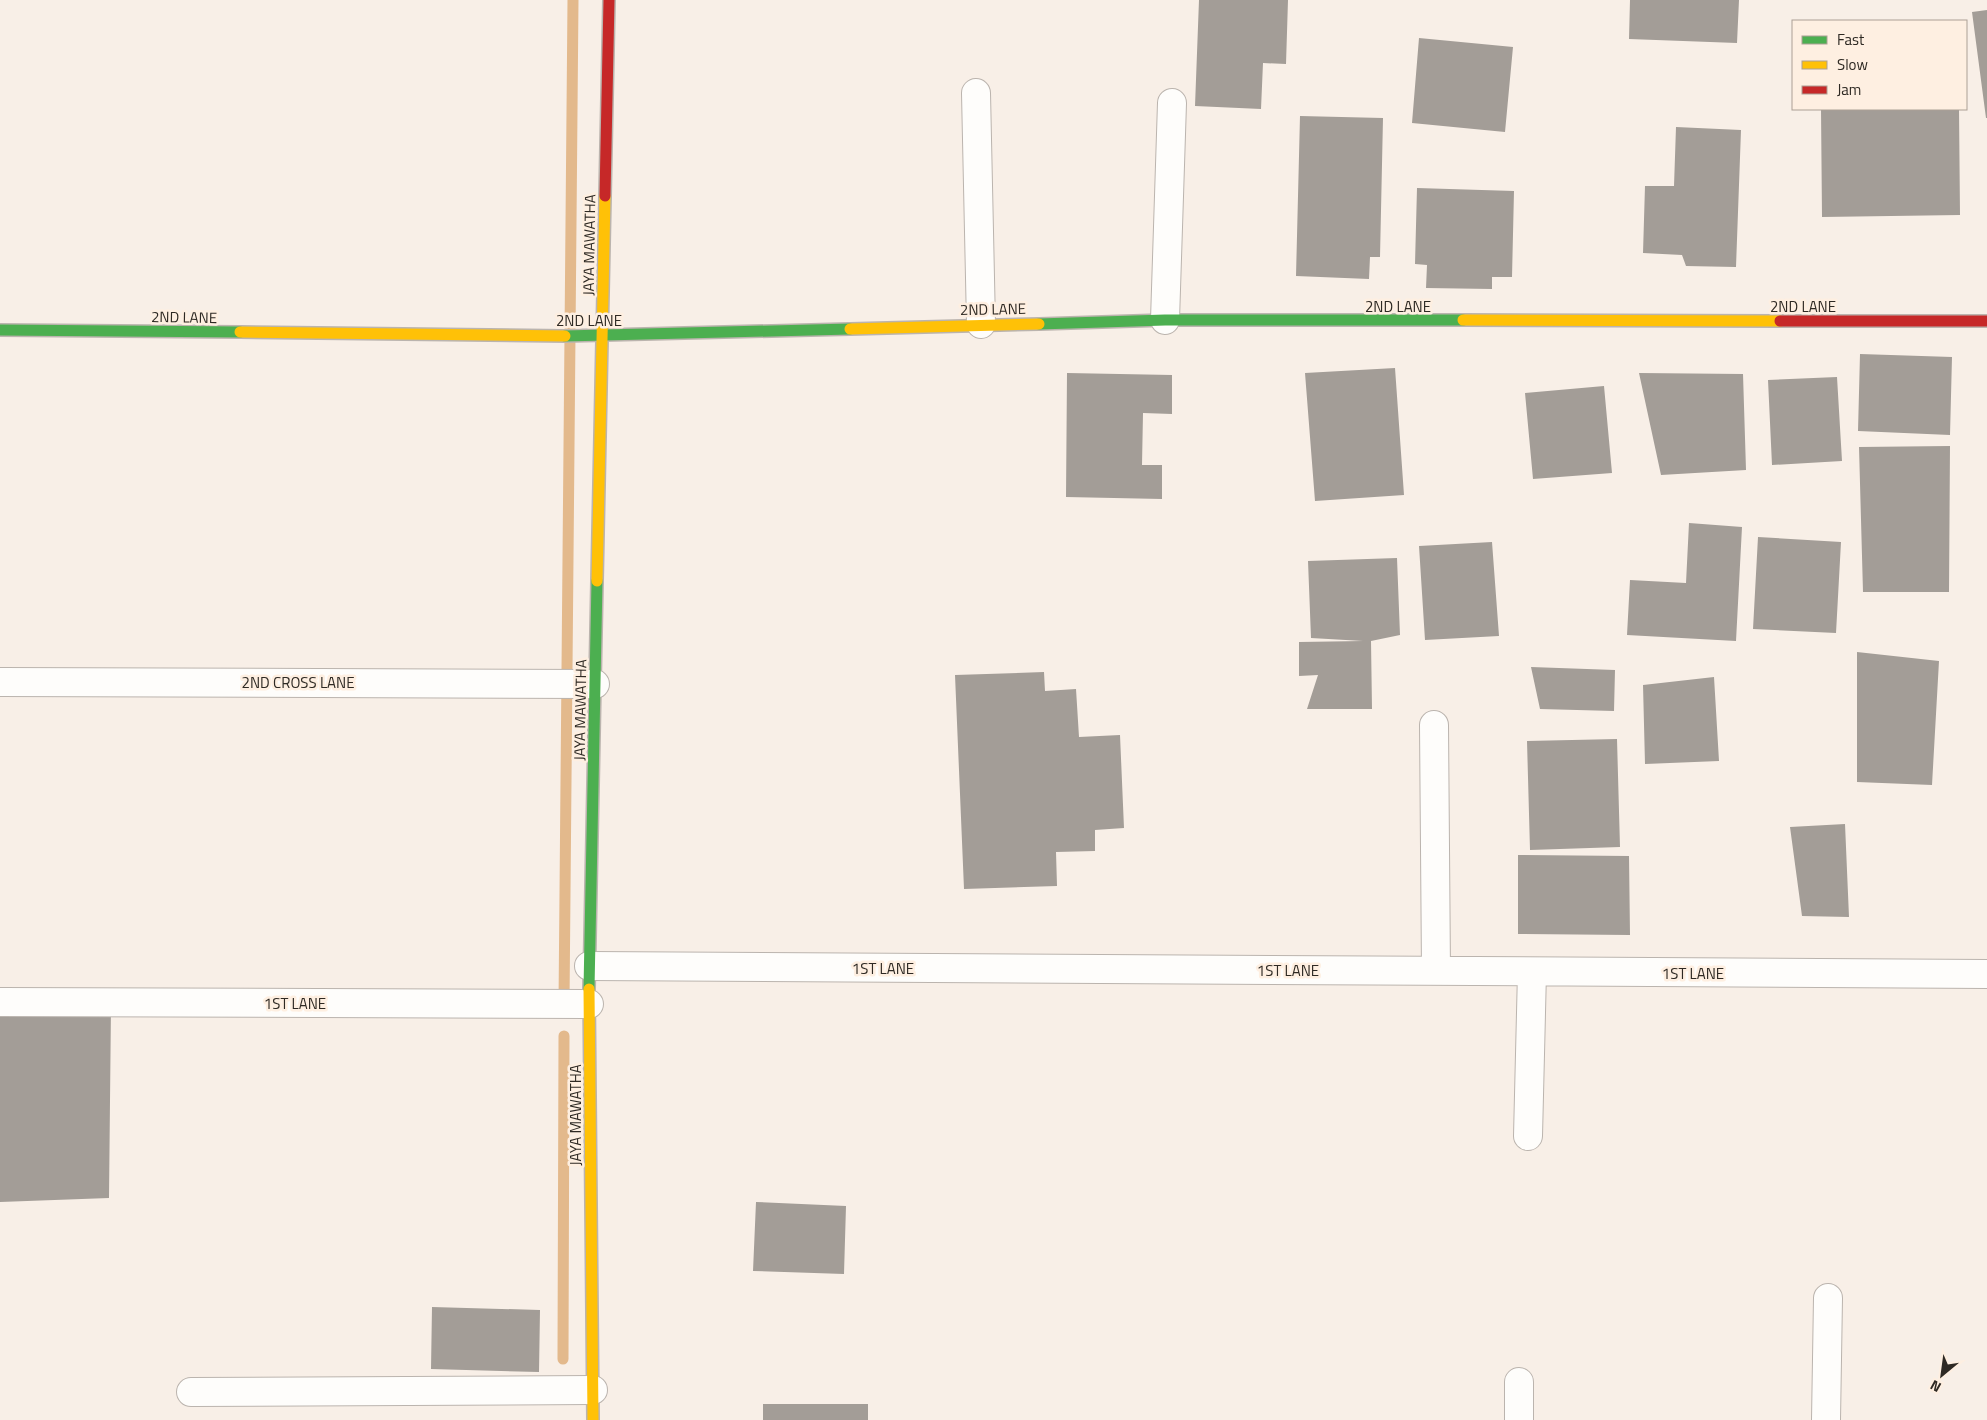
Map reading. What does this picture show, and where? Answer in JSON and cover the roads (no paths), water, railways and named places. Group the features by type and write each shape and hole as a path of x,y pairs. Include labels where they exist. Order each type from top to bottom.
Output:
{"street":[{"name":"JAYA MAWATHA","path":"594,1420 589,966 609,0"},
{"path":"976,93 981,324"},
{"path":"1165,320 1172,103"},
{"name":"2ND LANE","path":"0,330 602,336 1165,320 1987,322"},
{"name":"2ND CROSS LANE","path":"0,682 595,684"},
{"path":"1434,725 1436,971"},
{"name":"1ST LANE","path":"589,966 1987,974"},
{"path":"1528,1136 1532,972"},
{"name":"1ST LANE","path":"0,1002 589,1004"},
{"path":"1826,1420 1828,1298"},
{"path":"1519,1382 1519,1420"},
{"path":"191,1392 593,1390"}],"waterway":[{"path":"564,1004 573,0"},
{"path":"563,1359 564,1036"}]}
